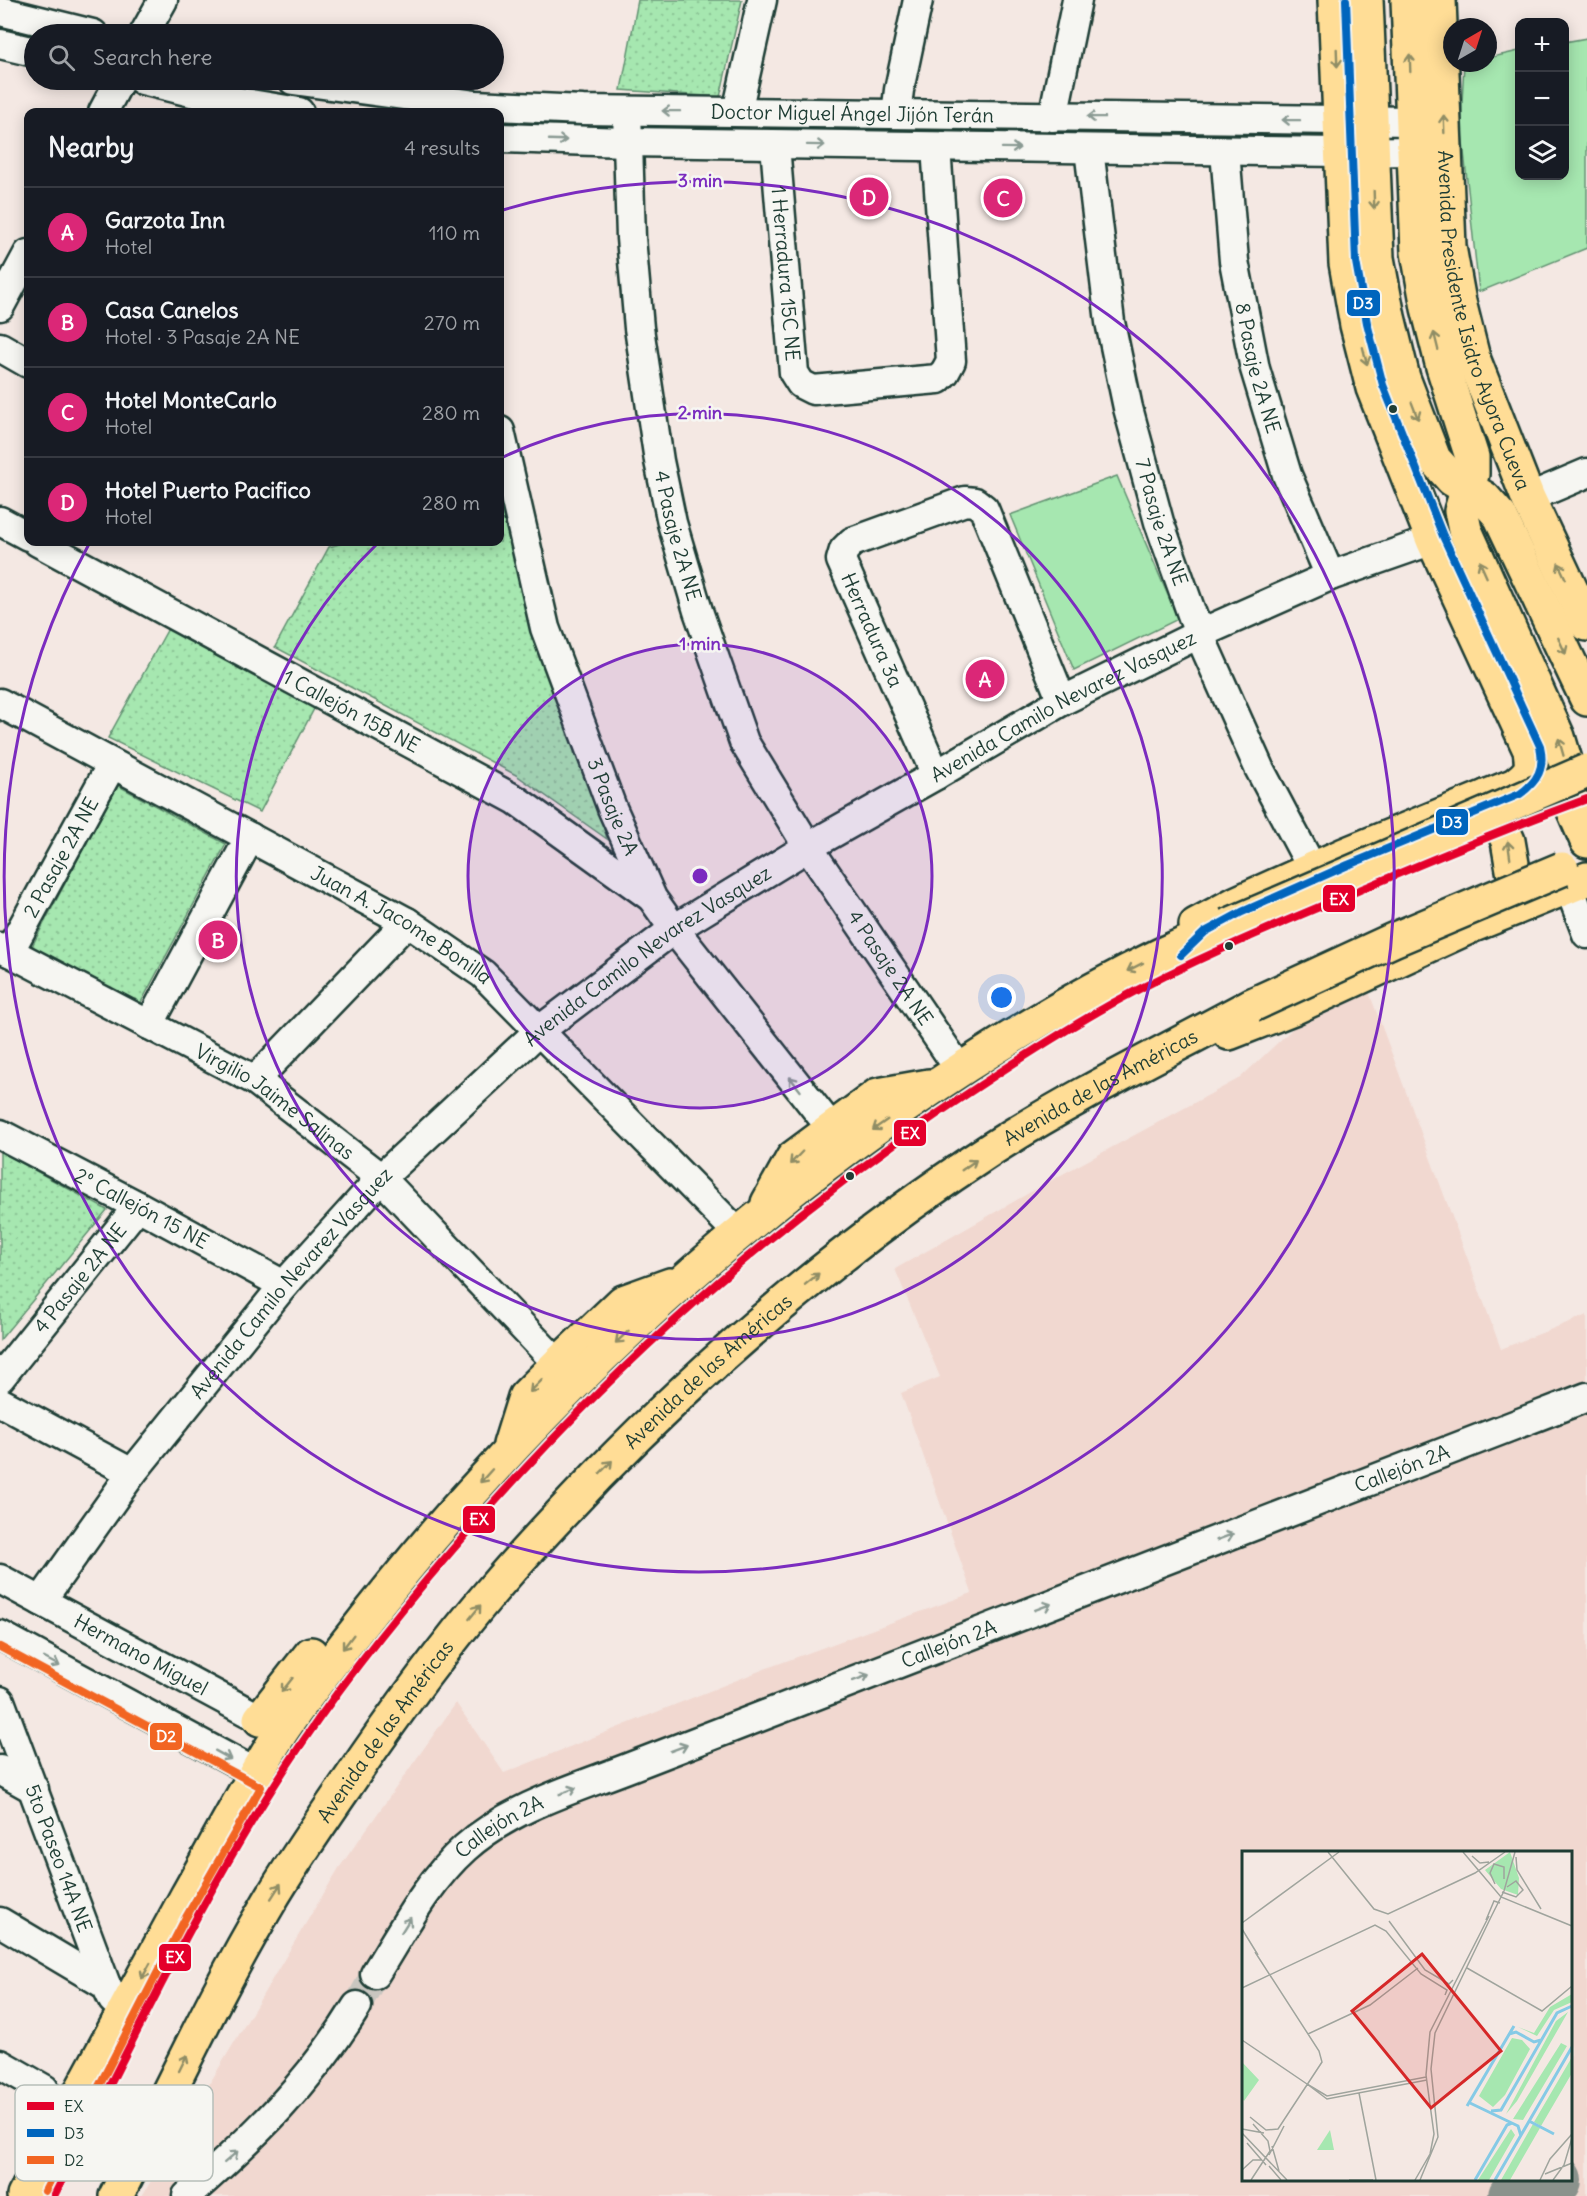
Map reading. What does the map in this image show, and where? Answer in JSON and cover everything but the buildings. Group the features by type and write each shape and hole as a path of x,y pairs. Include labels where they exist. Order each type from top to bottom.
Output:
{"main road":[{"name":"Avenida Presidente Isidro Ayora Cueva","path":"1335,0 1377,258 1403,378 1434,459 1452,479 1484,498 1500,516 1587,699"},
{"name":"Avenida Presidente Isidro Ayora Cueva","path":"1366,0 1346,263 1357,325 1373,388 1433,540 1530,750 1532,764 1528,774 1515,785 1488,796"},
{"name":"Avenida Presidente Isidro Ayora Cueva","path":"1408,0 1418,252 1443,367 1472,457 1472,474 1461,511 1465,530 1558,737 1568,770 1571,804 1587,842"},
{"name":"Avenida Presidente Isidro Ayora Cueva","path":"1439,0 1449,247 1459,302 1473,358 1528,498 1587,624"},
{"path":"75,2085 115,1997 256,1773 271,1725 411,1529 416,1526 437,1529 589,1367 683,1281 750,1224 844,1150 948,1078 1027,1027 1096,987 1174,947 1227,927 1587,771"},
{"path":"1174,947 1199,922 1237,903 1488,796 1508,841 1517,897 1515,908"},
{"name":"Avenida de las Américas","path":"172,2085 239,1954 295,1862 370,1749 435,1660 494,1587 544,1531 699,1376 818,1274 897,1215 992,1149 1065,1104 1252,1005 1393,940 1587,858"},
{"path":"1175,1046 1228,1034 1293,1008 1471,926 1578,883"},
{"path":"750,1224 793,1158 878,1095 948,1078"},
{"path":"508,1452 525,1397 558,1364 623,1302 683,1281"},
{"path":"24,2196 31,2181"},
{"name":"Avenida de las Américas","path":"116,2196 124,2181"}],"street":[{"path":"150,24 163,0"},
{"path":"737,112 762,0"},
{"path":"896,114 918,0"},
{"path":"1053,117 1077,0"},
{"path":"0,11 53,24"},
{"path":"0,44 24,50"},
{"path":"106,108 115,90"},
{"path":"183,90 275,108"},
{"name":"Doctor Miguel Ángel Jijón Terán","path":"366,90 476,105 627,111 1053,117 1356,136 1413,136"},
{"name":"4 Pasaje 2A NE","path":"627,111 626,142 631,238 639,328 659,461 672,523 699,611 744,742 948,1078"},
{"name":"Doctor Miguel Ángel Jijón Terán","path":"504,138 775,145 1225,151 1356,136"},
{"name":"1 Herradura 15C NE","path":"775,145 794,374 801,384 813,390 938,379 951,361 936,147"},
{"name":"7 Pasaje 2A NE","path":"1089,149 1110,322 1128,408 1159,522 1198,634 1259,768 1313,870"},
{"name":"8 Pasaje 2A NE","path":"1225,151 1234,261 1255,369 1287,475 1330,576"},
{"path":"4,291 24,260"},
{"path":"0,347 24,361"},
{"name":"3 Pasaje 2A","path":"504,448 545,628 612,808 652,898 832,1129"},
{"path":"1528,498 1587,473"},
{"name":"Herradura 3a","path":"936,775 841,560 844,550 852,542 965,501 975,502 984,509 1062,701"},
{"path":"0,521 24,534"},
{"name":"Avenida Camilo Nevarez Vasquez","path":"41,1601 132,1473 284,1285 381,1178 540,1030 674,929 808,847 1062,701 1198,634 1330,576 1433,540"},
{"name":"1 Callejón 15B NE","path":"45,546 516,800 652,898"},
{"name":"Juan A. Jacome Bonilla","path":"0,703 406,922 483,974 540,1030 750,1224"},
{"name":"2 Pasaje 2A NE","path":"5,950 112,764"},
{"path":"149,1025 250,837"},
{"path":"1578,883 1587,934"},
{"path":"255,1080 406,922"},
{"name":"Virgilio Jaime Salinas","path":"5,950 255,1080 381,1178 558,1364"},
{"name":"2° Callejón 15 NE","path":"0,1134 284,1285"},
{"name":"4 Pasaje 2A NE","path":"0,1378 138,1206"},
{"name":"Callejón 2A","path":"375,1974 428,1891 466,1847 514,1814 1587,1397"},
{"path":"0,1402 132,1473"},
{"name":"Hermano Miguel","path":"0,1580 271,1725"},
{"path":"0,1635 256,1773"},
{"name":"5to Paseo 14A NE","path":"0,1701 115,1997"},
{"path":"0,1770 34,1789"},
{"path":"0,1922 115,1997"},
{"path":"213,2174 240,2150 312,2073 357,2006"},
{"path":"0,2064 37,2085"},
{"path":"188,2196 205,2181"}],"shaded area":[{"path":"1369,992 1501,1349 1587,1315 1587,2196 142,2196 151,2181 213,2181 213,2085 209,2085 339,1868 456,1703 504,1773 767,1668 972,1593 901,1393 940,1377 895,1269 1059,1176 1240,1078 1305,1017"}],"green space":[{"path":"638,0 742,0 720,97 621,90"},
{"path":"1587,38 1587,248 1479,292 1461,124 1464,72 1497,72 1497,56 1515,52 1515,180 1569,180 1569,41"},
{"path":"1117,476 1178,619 1074,670 1010,515"},
{"path":"504,520 536,634 597,803 607,839 516,775 275,647 329,547 504,546"},
{"path":"170,625 316,705 260,812 108,738"},
{"path":"117,785 226,844 139,1006 31,948"},
{"path":"0,1151 107,1210 0,1340"}],"taxiway":[{"path":"1514,2196 1553,2181"}],"tunnel":[{"path":"357,2006 375,1974"}],"transit line":[{"name":"D3","path":"1181,955 1205,932 1242,912 1348,865 1520,794 1536,779 1541,767 1540,746 1443,536 1383,385 1367,323 1356,262 1346,0"},
{"name":"EX","path":"110,2085 201,1909 233,1853 302,1743 344,1684 434,1571 534,1458 642,1350 698,1299 756,1250 876,1157 1004,1070 1113,1003 1175,971 1270,928 1449,853 1587,799"},
{"name":"D2","path":"0,1647 261,1787 185,1919 100,2085"},
{"name":"D2","path":"45,2191 50,2181"},
{"name":"EX","path":"54,2196 62,2181"}],"place":[{"name":"Hotel Puerto Pacifico","path":"869,197"},
{"name":"Hotel MonteCarlo","path":"1003,198"},
{"name":"Garzota Inn","path":"985,679"},
{"name":"Casa Canelos","path":"218,940"}]}
